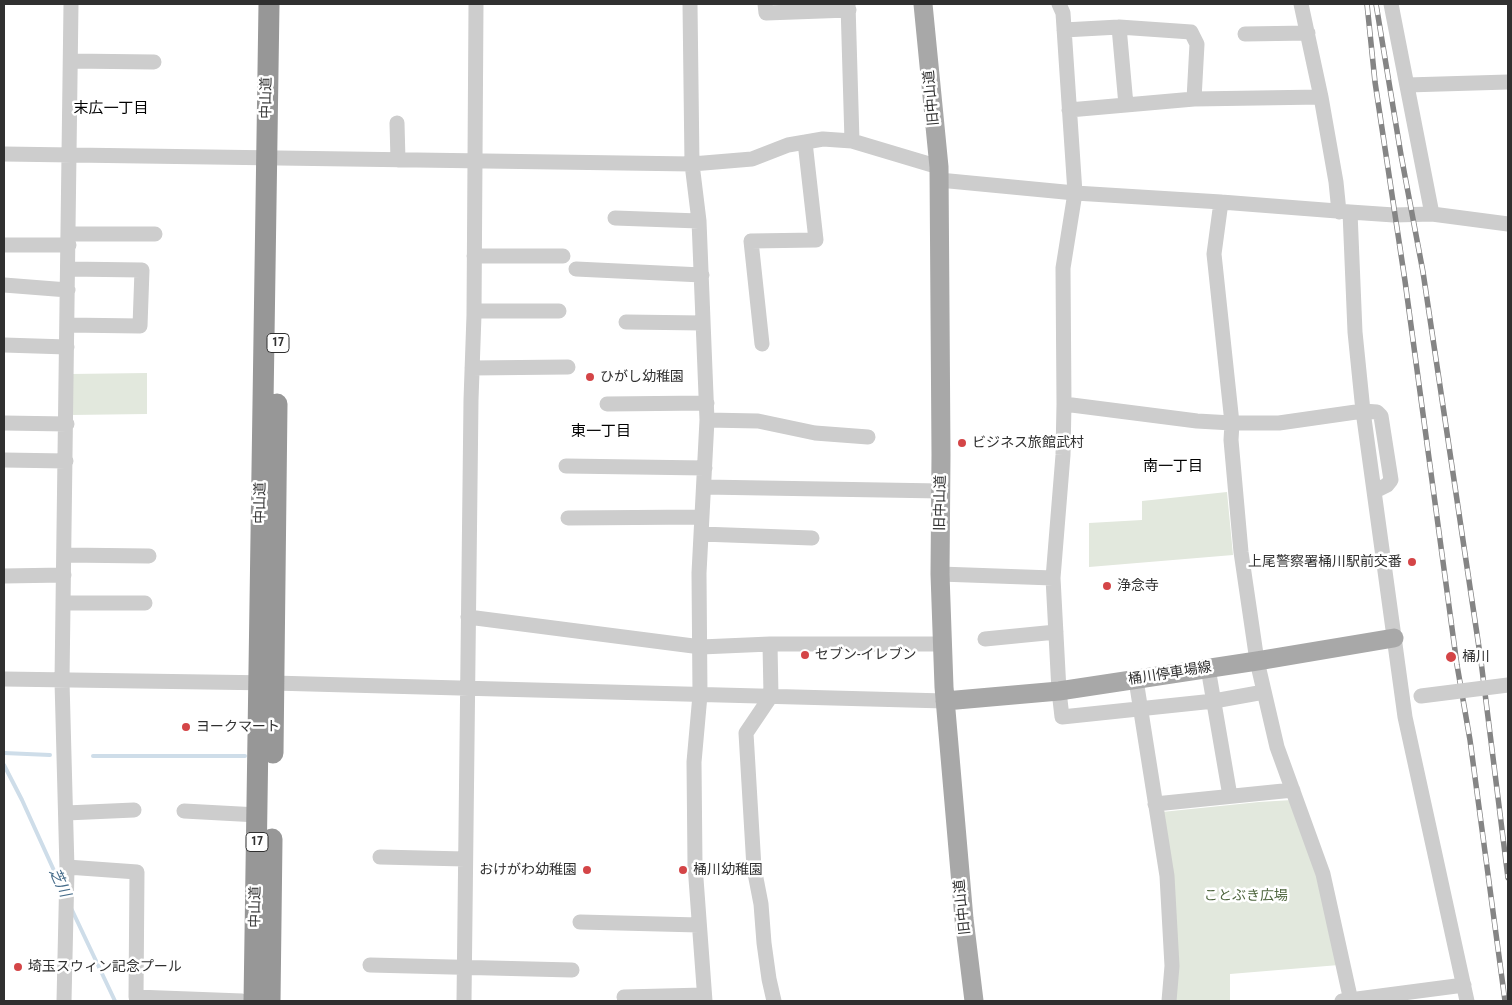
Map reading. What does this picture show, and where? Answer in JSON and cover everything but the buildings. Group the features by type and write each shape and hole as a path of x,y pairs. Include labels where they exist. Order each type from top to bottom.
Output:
{"highway":[{"name":"中山道","path":"268,4 273,157"},
{"name":"中山道","path":"270,1001 266,683 273,157 281,4"},
{"name":"中山道","path":"254,1001 258,815 266,683"}],"main road":[{"name":"旧中山道","path":"923,4 939,173 940,574 942,644 964,919 974,1001"},
{"name":"桶川停車場線","path":"945,700 1059,691 1394,638"}],"street":[{"path":"64,1001 67,868 62,681 67,424 71,4"},
{"path":"464,1001 464,859 474,311 476,4"},
{"path":"624,997 704,998 695,865 694,762 700,695 699,573 707,403 699,222 692,164 690,4"},
{"path":"765,4 766,13 848,7 852,141"},
{"path":"1059,4 1063,13 1075,193 1063,268 1063,455 1053,578 1062,717 1214,701 1264,692"},
{"path":"1301,4 1321,97 1336,182 1344,212 1363,410 1405,717 1467,1001"},
{"path":"1391,4 1432,214"},
{"path":"1064,30 1120,27 1191,32 1197,44 1194,99"},
{"path":"1120,27 1124,110"},
{"path":"1245,34 1308,32"},
{"path":"71,61 154,62"},
{"path":"1407,84 1508,82"},
{"path":"1069,110 1124,110 1194,99 1321,97"},
{"path":"397,123 398,160"},
{"path":"4,154 692,164 752,159 788,145 824,139 852,141 939,173 1075,193 1394,215 1432,214 1508,224"},
{"path":"762,344 751,241 816,240 805,142"},
{"path":"1221,202 1214,254 1232,424 1231,440 1241,552 1257,661 1278,747 1323,874 1351,1001"},
{"path":"615,218 699,222"},
{"path":"4,245 155,234"},
{"path":"474,256 563,256"},
{"path":"68,269 142,270 140,326 68,325"},
{"path":"576,269 702,276"},
{"path":"4,285 68,290"},
{"path":"474,311 559,310"},
{"path":"626,322 703,323"},
{"path":"4,345 67,347"},
{"path":"472,368 568,367"},
{"path":"607,404 707,403"},
{"path":"1064,404 1232,424 1279,423 1363,410"},
{"path":"707,420 758,421 815,433 868,437"},
{"path":"4,423 67,424"},
{"path":"4,460 66,461"},
{"path":"566,466 705,468"},
{"path":"704,487 941,490"},
{"path":"568,518 702,517"},
{"path":"701,534 812,538"},
{"path":"65,555 149,556"},
{"path":"940,574 1053,578"},
{"path":"4,576 64,576"},
{"path":"64,603 144,603"},
{"path":"468,617 701,647 770,644 942,644"},
{"path":"986,639 1056,632"},
{"path":"770,644 771,696 746,733 754,868 761,904 764,943 774,1001"},
{"path":"1208,668 1230,796"},
{"path":"4,679 266,683 945,700"},
{"path":"1136,680 1167,876 1172,966 1169,1001"},
{"path":"1421,696 1508,685"},
{"path":"1155,804 1293,790"},
{"path":"66,812 134,810"},
{"path":"184,811 258,815"},
{"path":"380,857 464,859"},
{"path":"67,868 137,872 136,996 242,1001"},
{"path":"580,922 699,926"},
{"path":"370,965 572,970"},
{"path":"1341,1001 1464,985"}],"green space":[{"path":"147,373 147,414 70,415 70,374"},
{"path":"1227,492 1233,555 1089,567 1089,523 1142,520 1142,501"},
{"name":"ことぶき広場","path":"1292,800 1320,881 1339,965 1230,974 1230,1001 1173,1001 1162,812"}],"waterway":[{"path":"4,753 50,755"},
{"path":"93,756 245,756"},
{"name":"芝川","path":"4,765 61,886"},
{"name":"芝川","path":"71,908 115,1001"}],"railway":[{"path":"1367,4 1375,82 1405,281 1457,665 1470,740 1505,1001"},
{"path":"1376,4 1423,272 1481,661 1508,878"}],"place":[{"name":"ひがし幼稚園","path":"590,377"},
{"name":"ビジネス旅館武村","path":"962,443"},
{"name":"上尾警察署桶川駅前交番","path":"1412,562"},
{"name":"浄念寺","path":"1107,586"},
{"name":"セブン-イレブン","path":"805,655"},
{"name":"桶川","path":"1451,657"},
{"name":"ヨークマート","path":"186,727"},
{"name":"おけがわ幼稚園","path":"587,870"},
{"name":"桶川幼稚園","path":"683,870"},
{"name":"埼玉スウィン記念プール","path":"18,967"}],"district":[{"name":"末広一丁目","path":"111,109"},
{"name":"東一丁目","path":"601,432"},
{"name":"南一丁目","path":"1173,467"}]}
